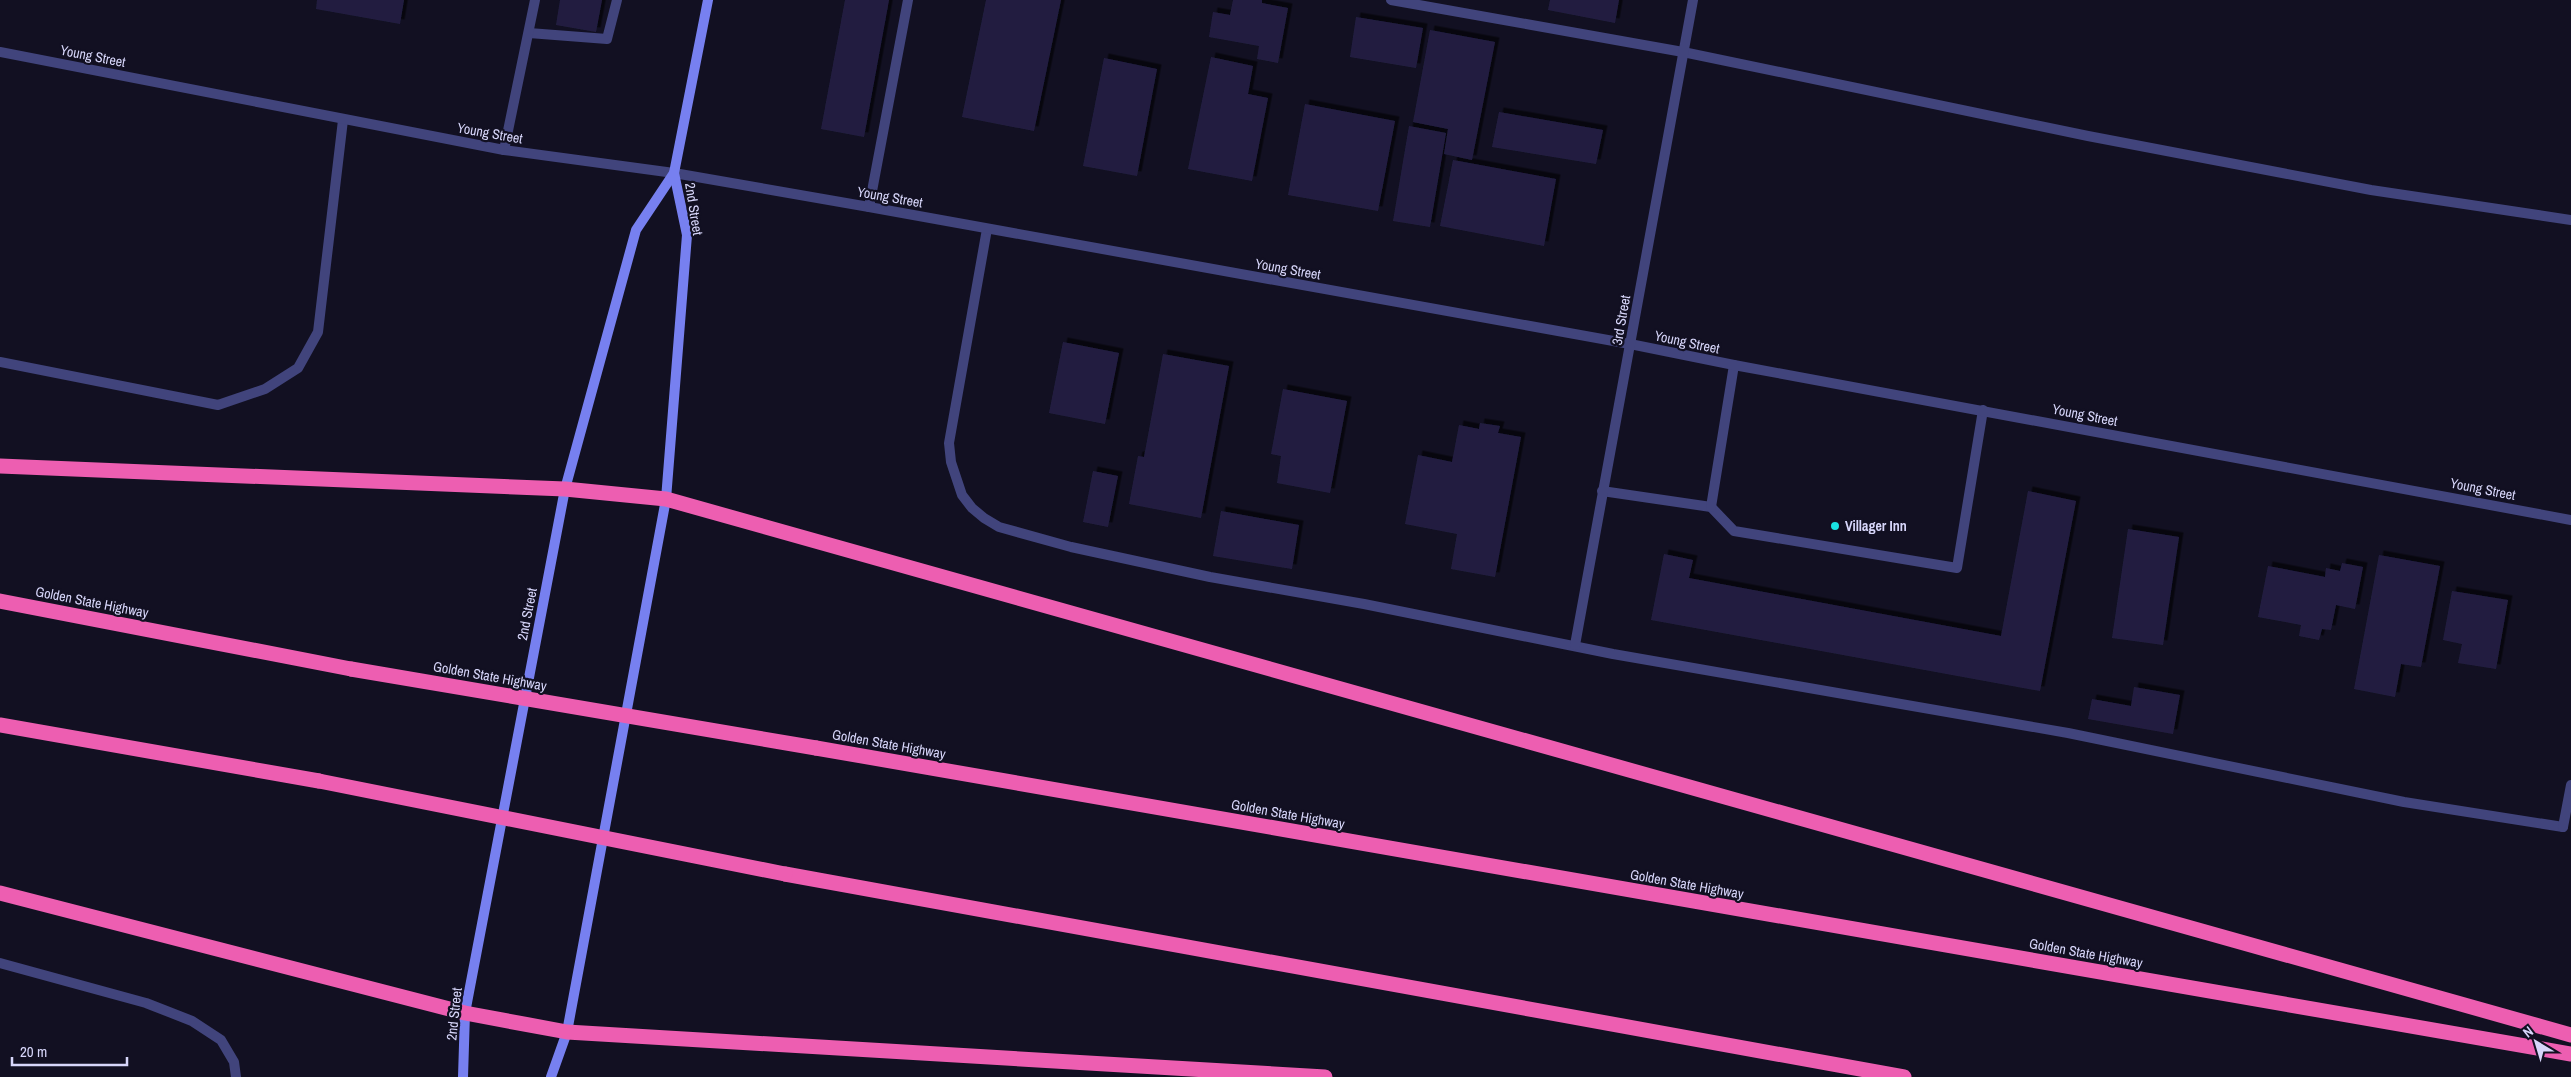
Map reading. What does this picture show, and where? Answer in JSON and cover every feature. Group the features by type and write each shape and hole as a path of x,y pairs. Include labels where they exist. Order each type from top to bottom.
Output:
{"highway":[{"path":"0,466 565,489 666,499 2571,1035"},
{"name":"Golden State Highway","path":"0,601 351,669 816,748 2571,1054"},
{"path":"0,725 319,781 785,874 1904,1077"},
{"path":"0,893 465,1012 567,1032 1325,1077"}],"main road":[{"name":"2nd Street","path":"463,1077 465,1012 565,489 636,230 674,173 708,0"},
{"name":"2nd Street","path":"551,1077 567,1032 666,499 687,235 674,173"}],"street":[{"path":"504,150 535,0"},
{"path":"529,33 607,39 617,0"},
{"path":"869,207 908,0"},
{"path":"1391,0 1683,52 2088,136 2372,190 2571,220"},
{"name":"3rd Street","path":"1575,645 1693,0"},
{"name":"Young Street","path":"0,52 504,150 674,173 869,207 1630,344 1734,365 2571,520"},
{"path":"0,362 218,404 265,389 298,368 318,332 343,120"},
{"path":"987,229 949,443 951,462 962,495 984,518 999,527 1111,557 1575,645 1623,656 2068,733 2404,802 2563,827 2571,785"},
{"path":"1712,507 1734,365"},
{"path":"1602,491 1712,507 1734,531 1957,568 1983,410"},
{"path":"0,963 146,1003 192,1020 221,1040 234,1062 236,1077"}],"building":[{"path":"317,0 404,0 400,24 316,9"},
{"path":"560,0 602,0 596,32 556,25"},
{"path":"845,0 889,0 864,137 821,129"},
{"path":"986,0 1061,0 1034,131 962,117"},
{"path":"1233,0 1262,0 1262,3 1288,8 1278,63 1257,59 1259,46 1209,37 1213,12 1230,15"},
{"path":"1550,0 1619,0 1615,23 1548,10"},
{"path":"1356,17 1423,28 1416,68 1350,57"},
{"path":"1430,30 1495,42 1472,160 1444,154 1448,129 1413,122"},
{"path":"1211,57 1253,66 1248,94 1268,98 1252,181 1188,169"},
{"path":"1104,58 1157,69 1137,176 1083,166"},
{"path":"1305,104 1395,121 1378,211 1288,195"},
{"path":"1499,112 1603,130 1596,164 1492,147"},
{"path":"1409,126 1446,133 1430,227 1393,221"},
{"path":"1453,160 1556,179 1544,246 1440,226"},
{"path":"1063,342 1119,353 1105,424 1049,413"},
{"path":"1163,354 1229,366 1201,518 1129,504 1138,456 1144,457"},
{"path":"1283,389 1347,401 1330,493 1277,483 1281,456 1271,454"},
{"path":"1480,423 1500,426 1498,433 1521,437 1495,577 1451,569 1457,534 1405,524 1418,455 1452,462 1459,425 1479,429"},
{"path":"1093,471 1118,476 1108,527 1083,522"},
{"path":"2028,491 2076,501 2040,691 1651,620 1664,554 1693,560 1689,578 2001,636"},
{"path":"1221,511 1299,525 1292,569 1213,556"},
{"path":"2128,529 2179,537 2163,645 2112,638"},
{"path":"2379,555 2440,566 2421,667 2401,664 2395,697 2354,689"},
{"path":"2342,563 2363,567 2355,609 2336,605 2331,630 2322,629 2319,640 2299,636 2301,625 2258,617 2268,566 2325,577 2326,568 2340,571"},
{"path":"2452,591 2508,600 2496,669 2458,663 2462,644 2443,640"},
{"path":"2134,687 2180,695 2173,734 2088,719 2092,699 2131,706"}],"place":[{"name":"Villager Inn","path":"1835,526"}]}
